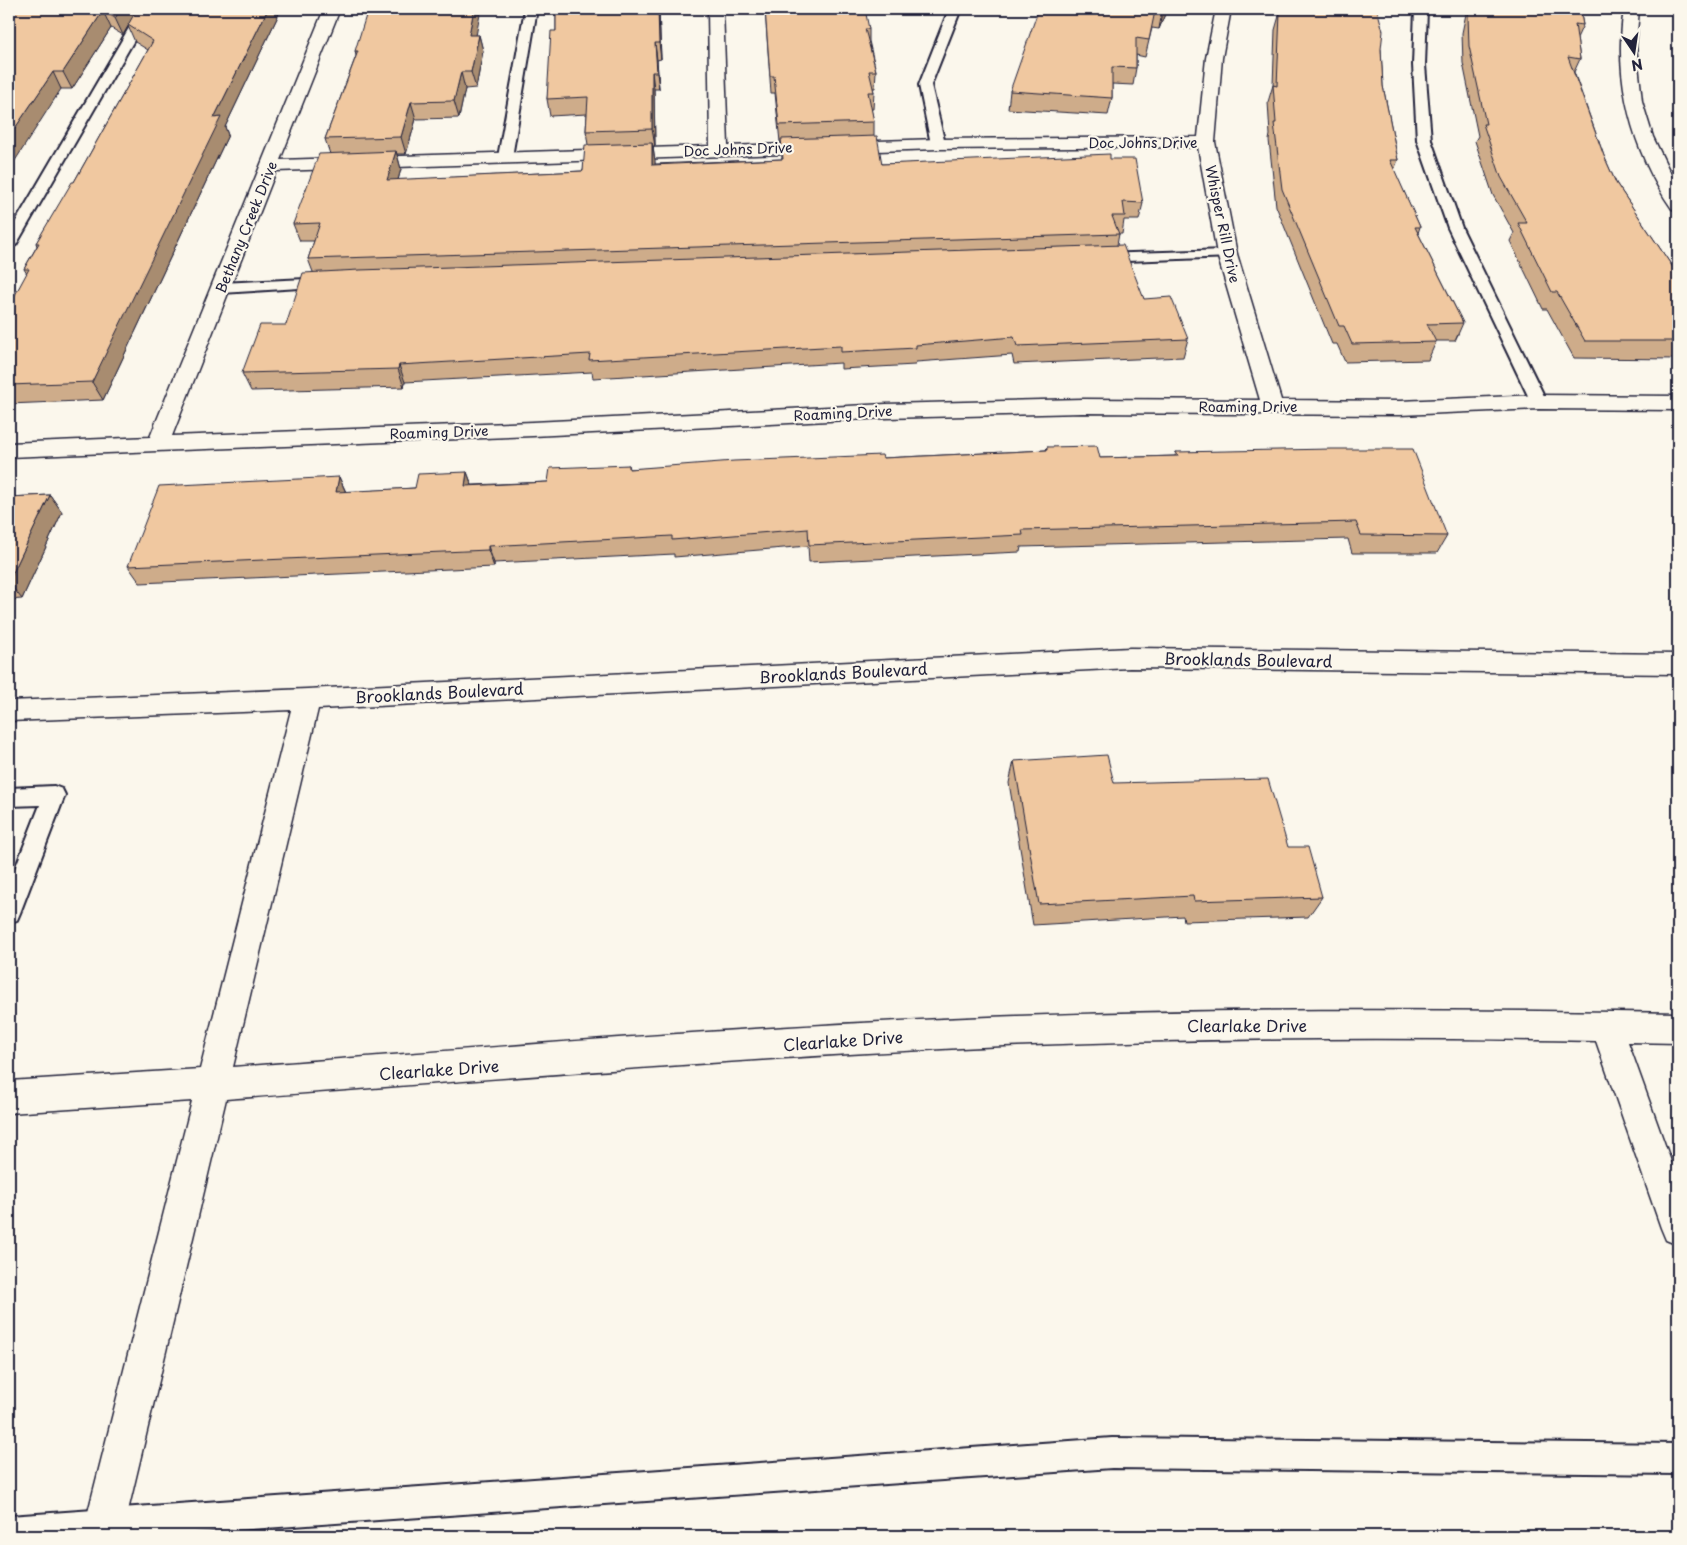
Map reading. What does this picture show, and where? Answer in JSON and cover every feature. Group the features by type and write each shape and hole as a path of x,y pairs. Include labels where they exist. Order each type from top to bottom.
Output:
{"street":[{"name":"Bethany Creek Drive","path":"158,444 271,166 332,9"},
{"path":"715,9 720,150"},
{"name":"Whisper Rill Drive","path":"1224,9 1214,58 1206,142 1227,254 1272,406"},
{"path":"1631,9 1627,38 1633,95 1651,153 1678,205"},
{"name":"Doc Johns Drive","path":"271,166 938,144 1206,142"},
{"name":"Roaming Drive","path":"9,450 533,429 886,411 1082,406 1400,408 1539,402 1678,403"},
{"name":"Brooklands Boulevard","path":"9,711 307,699 1130,658 1678,664"},
{"path":"103,1530 307,699"},
{"name":"Clearlake Drive","path":"9,1097 211,1085 874,1038 1182,1025 1606,1026 1678,1028"},
{"path":"1606,1026 1678,1228"}],"lane":[{"path":"9,245 146,9"},
{"path":"506,157 531,9"},
{"path":"938,144 925,85 955,9"},
{"path":"1421,9 1420,65 1424,140 1455,228 1539,402"},
{"path":"1088,258 1227,254"},
{"path":"221,288 346,282"},
{"path":"9,797 54,795 9,912"},
{"path":"9,1531 103,1530 1112,1453 1678,1459"}],"building":[{"path":"9,9 121,9 115,18 103,11 63,72 53,72 9,137"},
{"path":"137,9 268,9 214,118 221,117 92,382 9,385 9,306 29,269 24,269 39,243 36,243 72,182 74,182 153,41 128,25"},
{"path":"368,9 474,9 469,35 479,35 471,72 461,72 454,101 411,102 401,137 325,139 358,51 355,51"},
{"path":"556,9 658,9 659,43 655,43 657,72 652,72 652,129 586,131 588,97 547,99 551,31 556,31"},
{"path":"765,9 865,9 869,29 865,29 876,71 869,71 874,92 868,92 874,122 779,125 774,76 770,76"},
{"path":"1055,9 1163,9 1162,12 1155,11 1149,40 1136,38 1136,68 1112,67 1112,98 1010,91 1038,11 1053,13"},
{"path":"1281,9 1377,9 1383,31 1381,49 1383,86 1398,160 1390,160 1420,227 1415,227 1463,323 1427,324 1436,342 1352,344 1344,326 1339,326 1282,189 1274,123 1276,123 1273,85 1277,86"},
{"path":"1470,9 1580,9 1583,25 1575,24 1580,59 1568,57 1604,156 1616,183 1678,275 1678,341 1585,341 1557,292 1552,292 1518,223 1527,223 1501,177 1483,124 1486,124 1469,46 1468,16"},
{"path":"877,136 882,164 1110,154 1110,159 1135,159 1143,203 1123,202 1125,216 1112,216 1119,234 308,259 320,223 293,224 319,154 396,151 387,180 583,171 585,145 652,143 652,165 783,159 781,139"},
{"path":"1123,245 1144,299 1171,297 1188,339 1017,346 1014,337 916,345 916,348 841,352 841,346 589,360 590,354 399,365 398,369 242,373 260,325 286,325 303,273"},
{"path":"1097,446 1100,458 1178,456 1176,452 1413,449 1447,536 1361,535 1356,522 1022,530 1023,535 809,545 808,529 672,540 672,536 488,546 488,550 128,566 159,486 339,477 336,492 415,488 418,474 467,472 465,486 548,482 550,468 629,465 629,469 734,461 882,455 883,458 1047,450 1047,447"},
{"path":"50,495 9,581 9,497"},
{"path":"1107,755 1114,783 1268,779 1288,847 1308,847 1322,897 1194,901 1193,896 1039,904 1014,761"}]}
